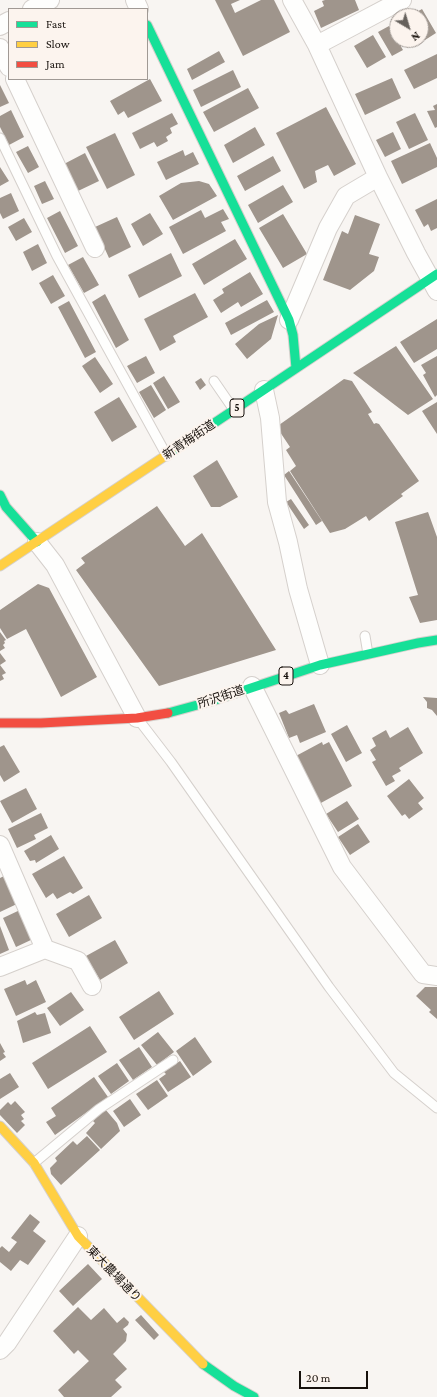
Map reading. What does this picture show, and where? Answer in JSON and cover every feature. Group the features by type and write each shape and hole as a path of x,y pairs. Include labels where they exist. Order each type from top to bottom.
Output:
{"main road":[{"path":"148,27 290,320 296,368"},
{"name":"新青梅街道","path":"0,566 167,456 296,368 434,281"},
{"path":"0,495 6,507 37,542"},
{"name":"所沢街道","path":"0,723 42,723 137,718 165,714 212,701 252,686 320,665 437,640"},
{"name":"東大農場通り","path":"0,1126 34,1163 78,1236 201,1362 234,1386 254,1397"}],"street":[{"path":"34,8 50,0"},
{"path":"317,53 402,0"},
{"path":"295,1 317,53 378,177 434,281"},
{"path":"0,48 8,65"},
{"path":"15,80 95,248"},
{"path":"290,320 328,228 346,196 378,177"},
{"path":"264,390 270,418 269,463 277,502 278,527 295,550 289,573 298,589 320,665"},
{"path":"37,542 55,565 137,718"},
{"path":"252,686 342,866 423,974 437,976"},
{"path":"0,845 45,949"},
{"path":"0,967 45,949 78,961 92,986"},
{"path":"0,1350 7,1343 78,1236"}],"lane":[{"path":"0,138 57,256 167,456"},
{"path":"214,381 234,410"},
{"path":"365,636 368,654"},
{"path":"137,718 171,762 329,987 394,1073 437,1108"},
{"path":"34,1163 99,1109 173,1060"}],"building":[{"path":"215,0 240,0 231,4 235,13 261,0 274,0 290,32 243,56"},
{"path":"355,0 359,10 321,28 314,11 324,6 322,1"},
{"path":"429,21 436,33 429,37"},
{"path":"389,26 389,48 402,48 403,50 392,56 378,32"},
{"path":"373,35 386,57 367,68 354,46"},
{"path":"219,51 225,62 192,80 187,69"},
{"path":"437,54 437,78 414,89 404,70"},
{"path":"233,70 241,87 201,107 193,90"},
{"path":"392,78 401,98 365,115 355,94"},
{"path":"150,79 162,101 128,118 124,111 118,115 110,101"},
{"path":"0,85 9,103 0,107"},
{"path":"248,88 259,108 214,132 203,112"},
{"path":"437,104 437,127 435,128 427,111 435,110 433,106"},
{"path":"326,107 356,164 334,176 328,165 315,171 317,182 304,189 276,133"},
{"path":"11,110 24,137 9,145 0,127 0,116"},
{"path":"172,113 178,124 170,128 172,133 166,137 168,141 157,147 154,142 140,149 132,133"},
{"path":"415,113 428,140 409,149 396,122"},
{"path":"255,127 265,145 233,163 224,145"},
{"path":"393,132 401,149 385,157 376,140"},
{"path":"115,133 135,175 107,189 86,147"},
{"path":"430,143 437,158 437,167 402,184 391,161"},
{"path":"28,146 39,167 28,173 16,152"},
{"path":"183,150 185,156 193,152 199,164 166,180 157,162"},
{"path":"85,153 99,181 78,191 64,164"},
{"path":"273,156 281,171 245,191 237,176"},
{"path":"0,167 9,181 0,186"},
{"path":"45,181 54,199 42,204 34,186"},
{"path":"199,181 209,184 217,196 173,220 159,196 181,183"},
{"path":"283,185 293,202 258,223 248,205"},
{"path":"11,193 19,211 3,219 0,213 0,198"},
{"path":"437,199 437,228 431,231 428,224 424,227 415,210"},
{"path":"223,209 229,219 221,222 226,231 183,254 169,227 201,210 205,218"},
{"path":"60,211 78,246 65,253 47,218"},
{"path":"150,213 163,234 143,246 131,224"},
{"path":"283,214 307,254 283,268 259,228"},
{"path":"355,215 380,224 369,254 379,257 374,271 350,290 323,280 342,231 348,234"},
{"path":"117,217 131,247 109,258 95,227"},
{"path":"24,218 32,232 16,241 8,227"},
{"path":"235,239 247,259 204,285 192,264"},
{"path":"38,244 47,263 32,271 23,252"},
{"path":"171,253 182,276 139,298 128,275"},
{"path":"83,257 99,285 84,293 68,265"},
{"path":"250,272 263,294 241,307 238,302 221,313 213,300 224,293 222,289"},
{"path":"53,275 65,296 51,304 39,283"},
{"path":"195,293 208,317 173,336 176,342 160,351 144,319"},
{"path":"105,294 129,340 116,348 92,302"},
{"path":"267,300 274,312 231,335 225,323"},
{"path":"69,301 96,352 85,358 58,307"},
{"path":"278,315 271,339 247,359 235,344 259,324"},
{"path":"437,319 437,349 414,363 400,342"},
{"path":"396,346 433,399 408,415 353,373"},
{"path":"146,356 155,373 137,383 127,366"},
{"path":"437,356 437,395 435,397 423,375 426,373 421,365"},
{"path":"95,357 113,384 100,393 82,366"},
{"path":"164,376 180,402 168,409 153,383"},
{"path":"201,378 206,385 200,390 195,382"},
{"path":"344,379 352,381 372,412 368,414 374,424 379,424 419,481 401,494 403,496 369,521 366,516 345,529 330,533 290,471 296,466 286,450 290,447 280,432 279,425"},
{"path":"151,385 166,410 154,418 139,392"},
{"path":"119,397 137,427 112,442 94,412"},
{"path":"437,402 437,434 422,411"},
{"path":"217,460 238,497 220,507 211,507 193,476"},
{"path":"289,471 322,521 316,525 284,475"},
{"path":"291,499 309,525 304,529 286,502"},
{"path":"157,506 185,546 202,533 276,650 159,686 76,570 85,563 81,558"},
{"path":"428,512 437,537 437,620 420,623 409,597 418,595 395,522"},
{"path":"38,584 49,588 97,677 61,697 26,629 7,639 0,628 0,610"},
{"path":"0,632 6,640 4,641 5,643 3,645 5,648 0,651"},
{"path":"0,653 6,661 0,665"},
{"path":"0,665 6,673 2,675 4,679 0,681"},
{"path":"423,697 437,698 437,716 432,710 427,708 427,702"},
{"path":"314,704 326,732 300,743 297,735 289,738 279,713 286,710 289,714"},
{"path":"347,725 362,753 346,762 331,734"},
{"path":"408,727 423,753 399,768 401,771 392,776 395,781 386,786 372,762 376,760 370,750 376,746 372,738 386,730 390,738"},
{"path":"322,742 323,745 329,742 352,786 319,804 294,757"},
{"path":"4,745 20,772 4,782 0,775 0,747"},
{"path":"409,779 424,798 418,803 423,809 409,819 405,814 402,816 387,796"},
{"path":"26,788 37,809 12,823 0,801"},
{"path":"347,801 359,819 338,832 326,814"},
{"path":"41,813 48,828 34,835 36,839 17,848 8,829"},
{"path":"358,824 370,842 350,855 338,837"},
{"path":"51,835 59,849 36,863 35,860 30,861 24,851"},
{"path":"64,856 83,888 73,894 70,892 57,899 53,893 46,898 32,874"},
{"path":"6,875 19,903 0,912 0,878"},
{"path":"89,895 102,918 69,937 56,914"},
{"path":"20,910 33,939 16,947 3,918"},
{"path":"0,926 9,950 0,954"},
{"path":"115,940 128,963 100,980 86,956"},
{"path":"25,980 27,985 36,980 46,1002 16,1016 4,989"},
{"path":"425,987 437,987 437,1019 429,1012 431,1010 416,996"},
{"path":"159,991 174,1014 134,1040 119,1017"},
{"path":"71,992 84,1010 60,1026 47,1008"},
{"path":"35,1012 37,1015 45,1013 51,1033 23,1043 17,1021"},
{"path":"90,1026 107,1052 48,1089 32,1063"},
{"path":"158,1032 174,1052 157,1065 141,1045"},
{"path":"195,1037 212,1062 193,1076 176,1051"},
{"path":"0,1043 6,1057 0,1061"},
{"path":"139,1047 152,1067 133,1080 119,1060"},
{"path":"180,1061 191,1077 168,1092 159,1079 166,1074 164,1072"},
{"path":"117,1063 129,1081 111,1094 98,1076"},
{"path":"10,1073 19,1087 0,1099 0,1079"},
{"path":"94,1077 108,1097 55,1135 46,1122 56,1116 51,1108"},
{"path":"157,1080 168,1096 148,1110 136,1094"},
{"path":"130,1099 141,1115 124,1127 113,1111"},
{"path":"15,1101 25,1112 21,1115 24,1119 21,1121 25,1125 17,1133 0,1115 0,1110 8,1102 11,1105"},
{"path":"105,1109 117,1123 120,1131 101,1149 86,1133 95,1123 93,1121"},
{"path":"87,1136 100,1150 61,1185 51,1174 50,1168 57,1161 55,1158 73,1141 77,1145"},
{"path":"30,1214 40,1222 33,1231 46,1241 28,1265 20,1260 11,1271 0,1262 0,1248 2,1246 9,1252 17,1242 11,1238"},
{"path":"88,1264 102,1279 73,1306 59,1291"},
{"path":"78,1307 91,1320 104,1308 117,1323 124,1317 129,1322 123,1329 127,1334 126,1341 113,1354 127,1369 115,1380 122,1387 111,1397 64,1397 58,1390 89,1361 78,1350 74,1354 53,1331"},
{"path":"141,1315 159,1335 154,1340 135,1320"}],"traffic: fast":[{"path":"148,27 289,320 293,335 296,368"},
{"path":"171,452 437,274"},
{"path":"0,495 6,507 37,542"},
{"path":"168,713 212,701 320,665 437,640"},
{"path":"203,1364 234,1386 254,1397"}],"traffic: slow":[{"path":"0,566 171,452"},
{"path":"0,1126 34,1163 78,1236 203,1364"}],"traffic: jam":[{"path":"0,723 41,723 137,718 168,713"}]}
